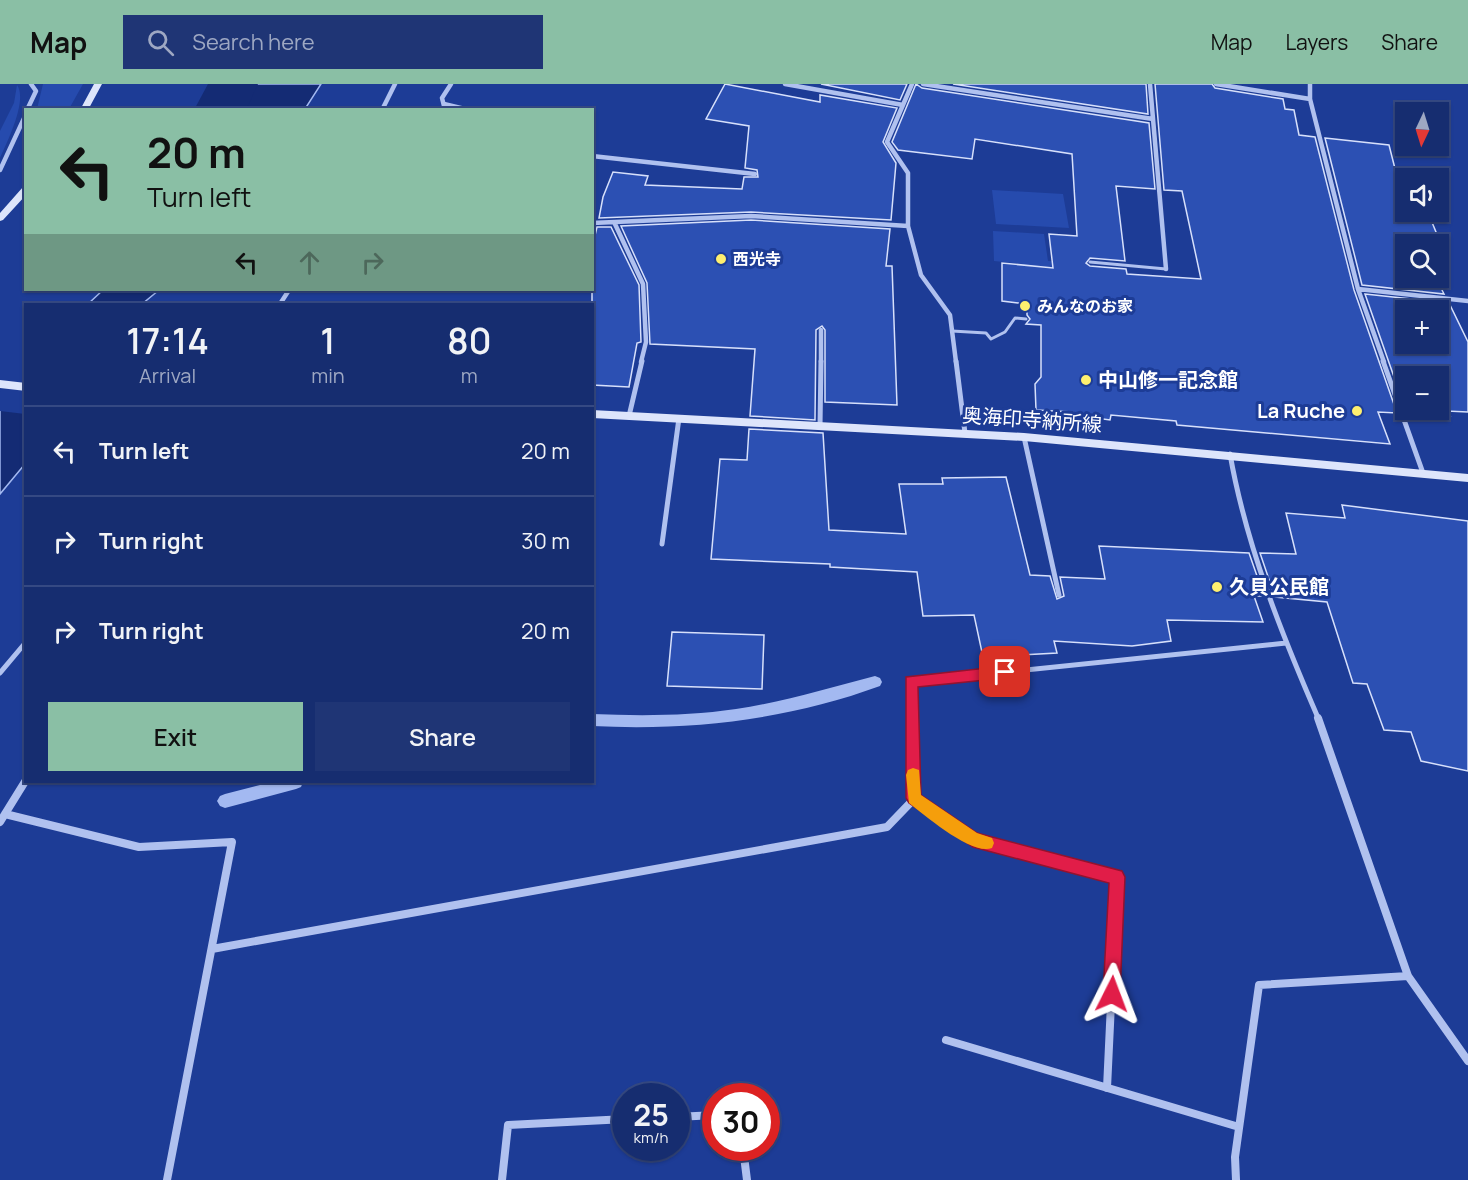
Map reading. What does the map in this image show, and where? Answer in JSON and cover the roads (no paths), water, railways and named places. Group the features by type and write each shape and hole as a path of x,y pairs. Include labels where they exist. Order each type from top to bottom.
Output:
{"main road":[{"path":"85,108 98,84"},
{"path":"0,218 24,191"},
{"path":"0,384 24,387"},
{"name":"奥海印寺納所線","path":"594,414 1024,437 1230,454 1468,478"}],"street":[{"path":"28,108 36,91 31,84"},
{"path":"383,108 395,84"},
{"path":"445,107 442,98 451,84"},
{"path":"785,84 903,105"},
{"path":"912,84 887,142 908,173 908,226 921,275 950,315 965,433"},
{"path":"923,84 1153,119"},
{"path":"1150,84 1166,269"},
{"path":"1216,84 1310,99"},
{"path":"1310,84 1310,99 1358,289 1424,473"},
{"path":"0,170 24,118"},
{"path":"594,156 755,174"},
{"path":"594,223 615,224 751,216 908,226"},
{"path":"615,224 644,284 646,342 629,416"},
{"path":"630,254 638,254"},
{"path":"1358,289 1468,301"},
{"path":"820,426 821,330"},
{"path":"662,544 679,418"},
{"path":"1024,437 1059,595"},
{"path":"1230,454 1237,493 1286,643 1326,737 1408,976 1468,1060"},
{"path":"212,949 887,827 914,798 911,682 1286,643"},
{"path":"0,673 24,644"},
{"path":"0,822 24,783"},
{"path":"914,798 973,840 1117,877 1107,1088"},
{"path":"5,814 139,847 232,842 167,1180"},
{"path":"1236,1180 1239,1127 1259,985 1408,976"},
{"path":"946,1040 1239,1127"},
{"path":"502,1180 508,1125 612,1120"},
{"path":"745,1161 747,1180"}],"lane":[{"path":"1090,262 1166,269"},
{"path":"952,331 986,333 991,339 1005,332 1015,318 1026,319"}],"waterway":[{"path":"221,108 233,84"},
{"path":"594,720 639,722 702,720 757,712 875,682"},
{"path":"225,801 292,783"}],"place":[{"name":"西光寺","path":"721,259"},
{"name":"みんなのお家","path":"1025,306"},
{"name":"中山修一記念館","path":"1086,380"},
{"name":"La Ruche","path":"1357,411"},
{"name":"久貝公民館","path":"1217,587"}]}
